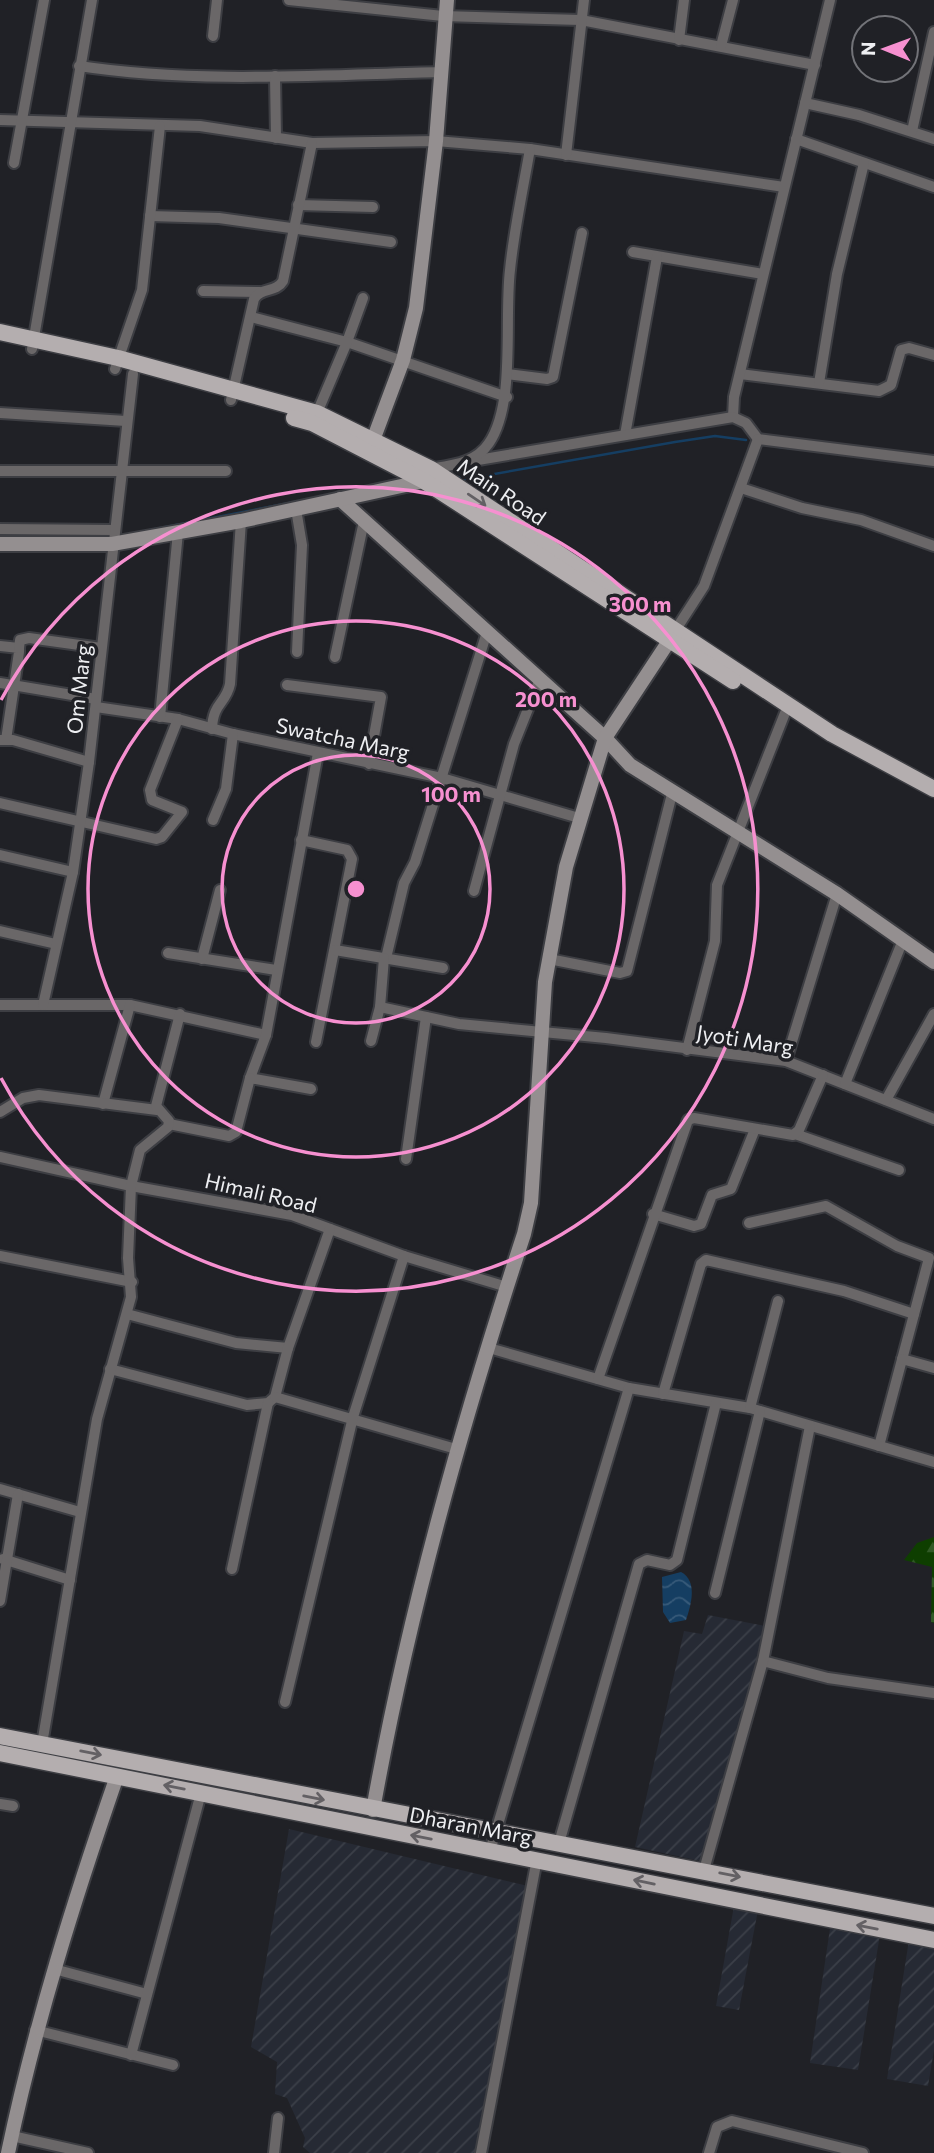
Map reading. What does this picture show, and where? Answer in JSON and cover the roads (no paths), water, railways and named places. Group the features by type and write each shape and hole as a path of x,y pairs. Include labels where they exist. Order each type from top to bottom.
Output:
{"main road":[{"name":"Main Road","path":"0,332 33,344 232,396 312,423 427,475 785,713 934,800"},
{"name":"Main Road","path":"0,342 33,344"},
{"name":"Main Road","path":"116,364 133,374 317,413 408,474 427,475"},
{"name":"Main Road","path":"672,636 832,734 934,789"},
{"name":"Dharan Marg","path":"0,1736 934,1916"},
{"name":"Dharan Marg","path":"0,1753 934,1940"}],"street":[{"path":"14,163 44,0"},
{"path":"33,344 92,0"},
{"path":"213,36 217,0"},
{"path":"370,447 402,360 416,308 436,141 443,16 447,0"},
{"path":"566,155 584,0"},
{"path":"679,40 684,0"},
{"path":"721,46 733,0"},
{"path":"733,417 734,397 830,0"},
{"path":"295,1 372,5 443,16 581,20 815,65"},
{"path":"912,131 928,86 934,32"},
{"path":"79,66 113,71 275,76 441,72"},
{"path":"275,76 276,138"},
{"path":"805,103 934,139"},
{"path":"0,120 160,127 200,126 312,143 436,141 530,149 784,187"},
{"path":"116,364 142,290 160,127"},
{"path":"796,139 934,187"},
{"path":"203,291 260,292 276,289 283,281 312,143"},
{"path":"472,461 491,441 507,397 510,269 530,149"},
{"path":"819,383 837,274 864,163"},
{"path":"298,205 373,207"},
{"path":"150,216 219,218 391,242"},
{"path":"506,374 547,379 553,377 582,233"},
{"path":"633,252 764,274"},
{"path":"625,435 657,257"},
{"path":"232,396 254,299 260,292"},
{"path":"317,413 363,298"},
{"path":"251,317 347,342 507,397"},
{"path":"740,374 886,390 891,385 901,351 909,348 934,355"},
{"name":"Om Marg","path":"43,1005 72,872 89,762 133,374"},
{"path":"0,413 126,421"},
{"path":"0,544 178,532 340,499 472,461 733,417 747,423 758,439 934,461"},
{"path":"373,1810 394,1695 456,1449 489,1348 531,1203 549,959 566,867 579,818 605,738 704,586 758,439"},
{"path":"0,471 226,471"},
{"path":"741,488 802,508 861,520 934,546"},
{"path":"340,499 605,738 630,765 672,794 737,830 837,894 934,962"},
{"path":"296,509 302,545 297,652"},
{"path":"212,729 213,711 228,692 230,684 241,521"},
{"path":"335,657 364,521"},
{"path":"0,529 113,537"},
{"path":"160,717 178,532"},
{"path":"371,1041 380,1007 385,958 404,883 415,862 487,632"},
{"path":"89,762 3,740 15,683 20,640 29,638 101,648"},
{"path":"0,646 19,648"},
{"path":"474,891 514,744 540,680"},
{"name":"Swatcha Marg","path":"0,682 15,683 442,779 579,818"},
{"path":"287,685 381,697 369,764"},
{"path":"687,1050 715,941 717,885 785,713"},
{"path":"0,803 156,839 162,837 182,812 178,808 152,800 150,790 178,719"},
{"path":"212,820 226,789 233,734"},
{"path":"0,1112 23,1098 39,1095 157,1110 169,1124 229,1136 236,1132 250,1078 266,1035 318,753"},
{"path":"549,959 620,973 627,971 672,794"},
{"path":"301,840 346,849 352,856 316,1042"},
{"path":"0,855 72,872"},
{"path":"202,959 220,890"},
{"path":"786,1061 837,894"},
{"path":"0,931 56,944"},
{"path":"845,1084 903,940"},
{"path":"335,950 443,968"},
{"path":"168,953 276,971"},
{"path":"0,1004 130,1005 266,1035"},
{"path":"103,1104 130,1005"},
{"name":"Jyoti Marg","path":"380,1007 426,1017 542,1034 606,1038 786,1061 934,1119"},
{"path":"157,1110 180,1014"},
{"path":"886,1100 934,1014"},
{"path":"406,1159 426,1017"},
{"path":"795,1134 823,1075"},
{"path":"250,1078 311,1089"},
{"path":"598,1379 653,1214 689,1119 795,1134 899,1170"},
{"path":"43,1744 80,1512 110,1369 127,1314 132,1282 128,1258 131,1186 140,1150 166,1130 169,1124"},
{"path":"653,1214 694,1226 701,1224 712,1195 731,1189 755,1129"},
{"name":"Himali Road","path":"0,1157 131,1186 260,1207 330,1228 404,1256 507,1287"},
{"path":"748,1223 831,1207 898,1246 928,1256 930,1264 879,1446"},
{"path":"232,1569 272,1400 330,1228"},
{"path":"0,1255 132,1282"},
{"path":"285,1702 353,1417 404,1256"},
{"path":"663,1394 701,1264 706,1260 844,1291 914,1314"},
{"path":"715,1592 778,1301"},
{"path":"127,1314 236,1343 288,1348"},
{"path":"489,1348 629,1388 755,1410 934,1462"},
{"path":"902,1359 934,1368"},
{"path":"110,1369 247,1405 272,1400 353,1417 456,1449"},
{"path":"490,1851 629,1388"},
{"path":"559,1843 639,1564 647,1560 670,1565 677,1560 716,1403"},
{"path":"704,1870 763,1661 810,1426"},
{"path":"0,1489 80,1512"},
{"path":"0,1601 3,1559 18,1494"},
{"path":"3,1559 70,1580"},
{"path":"763,1661 828,1678 934,1693"},
{"path":"8,2153 35,2031 117,1776"},
{"path":"131,2054 201,1793"},
{"path":"0,1804 13,1806"},
{"path":"481,2153 537,1859"},
{"path":"54,1969 147,1994"},
{"path":"35,2031 173,2065"},
{"path":"274,2153 278,2118"},
{"path":"709,2153 717,2127 727,2121 841,2150 863,2153"},
{"path":"12,2136 88,2153"}],"water":[{"path":"681,1572 690,1581 690,1607 686,1620 670,1623 663,1612 662,1577"}],"waterway":[{"path":"458,477 466,479 715,436 746,440"},
{"path":"779,447 807,450"},
{"path":"124,535 310,499"},
{"path":"90,538 103,535"}]}
